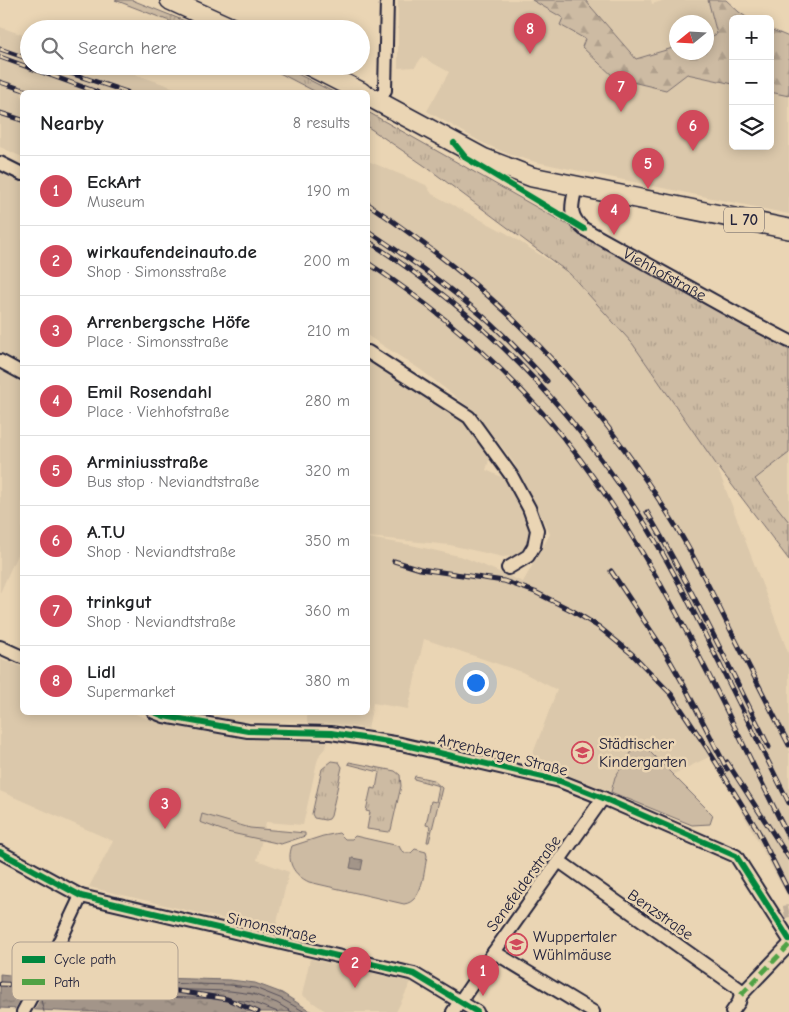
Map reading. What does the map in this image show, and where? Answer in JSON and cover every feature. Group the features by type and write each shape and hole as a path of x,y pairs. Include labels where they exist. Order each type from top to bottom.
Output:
{"main road":[{"path":"170,0 214,20"},
{"path":"328,75 357,90"},
{"name":"L 70","path":"373,98 454,144 493,162 532,176 789,229"}],"street":[{"path":"373,98 385,90 387,0"},
{"path":"0,163 20,173"},
{"name":"Viehhofstraße","path":"576,186 572,213 576,222 584,229 789,341"},
{"path":"370,353 469,416 511,474 529,508 537,530 534,546 528,556 508,568"},
{"path":"0,361 20,372"},
{"path":"0,647 20,656"},
{"name":"Arrenberger Straße","path":"162,715 248,731 322,733 401,744 560,781 736,856 780,914 789,939"},
{"name":"Senefelderstraße","path":"457,1007 603,798"},
{"name":"Simonsstraße","path":"0,852 81,896 414,974 457,1007 477,1012"},
{"name":"Benzstraße","path":"559,861 738,988 741,996"},
{"path":"60,942 81,896"},
{"path":"732,1012 741,996 789,945"},
{"path":"494,952 594,1012"},
{"path":"23,1012 30,1000"}],"shaded area":[{"path":"398,0 532,0 564,19 560,25 586,39 582,47 729,83 729,150 774,150 774,93 789,96 789,214 536,162 508,154 481,142 427,111 449,72 422,57 415,67 398,68"},
{"path":"585,0 651,0 652,4 665,0 708,0 712,15 669,15 669,49 636,59"},
{"path":"714,20 718,34 714,35"},
{"path":"0,27 20,34 20,75 138,75 180,90 20,90 20,156 0,147"},
{"path":"370,162 426,185 432,194 506,233 570,274 632,343 716,464 789,655 789,899 736,801 700,728 713,755 674,774 639,741 615,777 611,792 560,772 529,764 557,690 522,672 424,639 408,709 373,703 368,729 334,724 307,723 307,715 370,715 370,538 411,545 463,557 523,582 550,534 514,463 474,411 421,370 370,337"},
{"path":"0,172 20,182 20,548 0,593"},
{"path":"370,363 464,420 490,457 486,470 506,479 530,528 527,544 513,556 503,557 450,545 370,537"},
{"path":"789,453 789,522 755,479"},
{"path":"0,658 20,666 20,715 138,715 162,724 248,739 328,742 317,762 303,825 266,822 257,860 289,872 275,931 89,887 113,841 0,791"},
{"path":"310,959 411,982 396,1012 327,1012 302,995"}],"green space":[{"path":"115,0 132,0 182,20 167,20"},
{"path":"532,0 585,0 636,59 669,49 669,60 714,60 714,35 717,34 714,15 712,15 708,0 726,0 743,15 729,15 729,83 687,74 666,90 615,78 582,47 585,39 560,25 563,18"},
{"path":"774,31 789,37 789,96 774,93"},
{"path":"283,75 300,75 329,90 312,90"},
{"path":"370,113 789,350 789,453 755,479 789,522 789,560 716,464 632,343 570,274 425,166 370,128"},
{"path":"639,741 713,815 710,824 692,825 611,792 615,777"},
{"path":"332,761 339,762 342,767 331,816 325,820 314,818 312,814 322,769"},
{"path":"349,762 395,771 400,775 401,786 391,830 388,832 367,829 370,812 366,811 371,788 376,789 379,772 348,764"},
{"path":"415,776 433,780 442,788 429,842 427,842 430,826 426,825 431,801 436,802 439,786 414,779"},
{"path":"202,814 250,828 305,833 305,836 281,844 227,832 200,822"},
{"path":"339,833 345,839 352,839 355,836 399,846 406,853 411,853 415,849 426,852 423,877 419,892 415,898 404,904 309,882 295,872 290,857 292,846"}],"water":[{"path":"352,858 363,860 361,870 350,868"},
{"path":"0,974 12,975 12,1000 178,1000 178,979 230,980 255,983 282,993 312,1012 78,1012 0,1008"}],"pier":[{"path":"20,1000 40,1000 33,1012 14,1011"}],"tunnel":[{"path":"784,912 789,911"}],"railway":[{"path":"0,49 20,56"},
{"path":"0,57 20,64"},
{"path":"50,75 91,90"},
{"path":"76,75 121,90"},
{"path":"0,82 24,90"},
{"path":"0,113 20,119"},
{"path":"370,205 441,257 510,316 557,365 601,418 660,501 685,542 789,745"},
{"path":"370,232 422,268 483,316 547,381"},
{"path":"370,242 446,297 516,360 579,431 608,468 635,508 671,568 789,803"},
{"path":"370,264 427,305 509,377 534,403 580,459 640,548 667,596 718,692 789,838"},
{"path":"647,512 695,599 769,747"},
{"path":"394,561 420,569 504,581 535,592 573,611 599,627 632,654 671,694 760,834"},
{"path":"611,571 665,652 727,769"},
{"path":"727,762 789,858"},
{"path":"757,829 789,892"},
{"path":"0,984 12,984"},
{"path":"178,991 227,999 258,1012"}],"marked path":[{"path":"741,995 789,945"}],"cycle path":[{"path":"454,143 466,158 584,229"},
{"path":"162,715 248,731 331,733 401,744 560,781 736,856 789,939"},
{"path":"0,852 81,896 414,974 477,1012"}],"place":[{"name":"Lidl","path":"530,54"},
{"name":"trinkgut","path":"621,112"},
{"name":"A.T.U","path":"693,151"},
{"name":"Arminiusstraße","path":"648,189"},
{"name":"Emil Rosendahl","path":"614,235"},
{"name":"Städtischer Kindergarten","path":"583,752"},
{"name":"Arrenbergsche Höfe","path":"165,829"},
{"name":"Wuppertaler Wühlmäuse","path":"517,945"},
{"name":"wirkaufendeinauto.de","path":"355,988"},
{"name":"EckArt","path":"483,996"}]}
